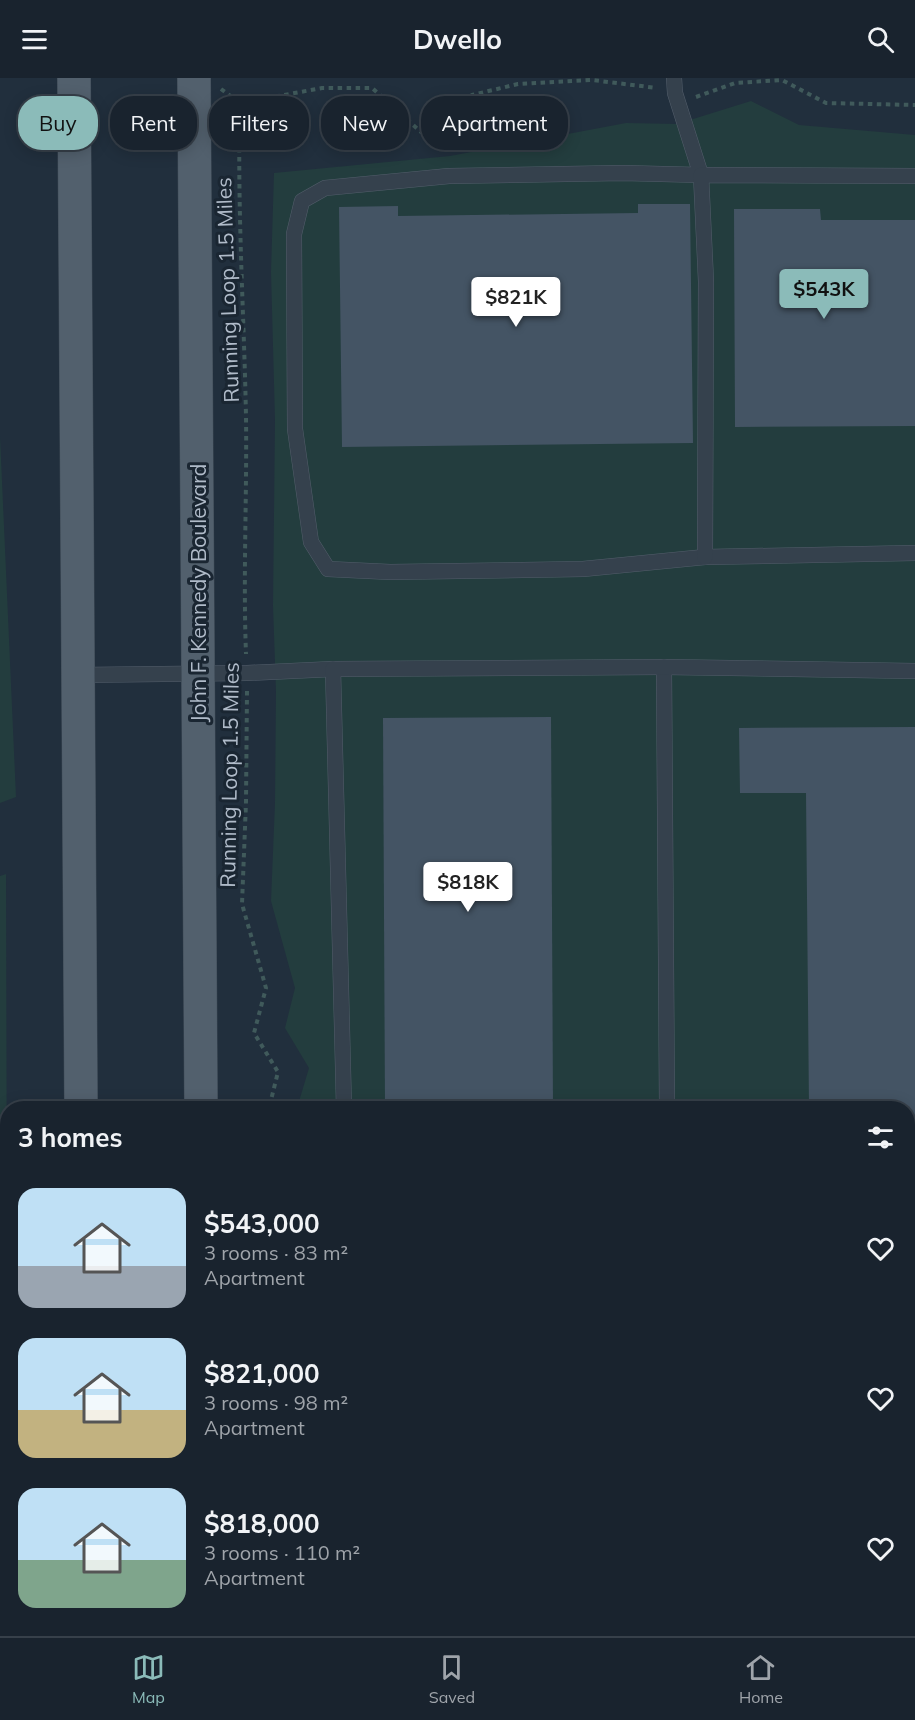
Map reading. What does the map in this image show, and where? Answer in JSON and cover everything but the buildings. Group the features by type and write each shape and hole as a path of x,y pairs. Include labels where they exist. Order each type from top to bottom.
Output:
{"main road":[{"path":"74,78 81,1101"},
{"name":"John F. Kennedy Boulevard","path":"194,78 201,1101"}],"lane":[{"path":"674,86 701,175 706,280 705,557"},
{"path":"915,176 701,175 623,172 449,176 325,188 302,201 294,234 295,417 310,542 328,569 390,572 583,568 705,557 915,553"},
{"path":"78,675 247,673 333,669 664,667 915,671"},
{"path":"664,667 667,1101"},
{"path":"333,669 344,1101"}],"path":[{"name":"Running Loop 1.5 Miles","path":"271,1101 278,1072 254,1033 266,988 242,904 247,673 244,607 246,420 238,178 240,103 322,88 372,88 421,132 445,121 472,95 518,84 592,80 666,90 674,86 693,98 735,83 782,80 826,104 915,105"}],"green space":[{"path":"751,101 799,125 915,135 915,1101 299,1101 309,1068 285,1028 295,988 271,901 276,691 273,606 275,420 271,272 274,173 450,156 482,150 568,150 568,134 626,123 677,124"},
{"path":"0,436 16,797 0,803"},
{"path":"6,874 7,1101 0,1101 0,876"}]}
